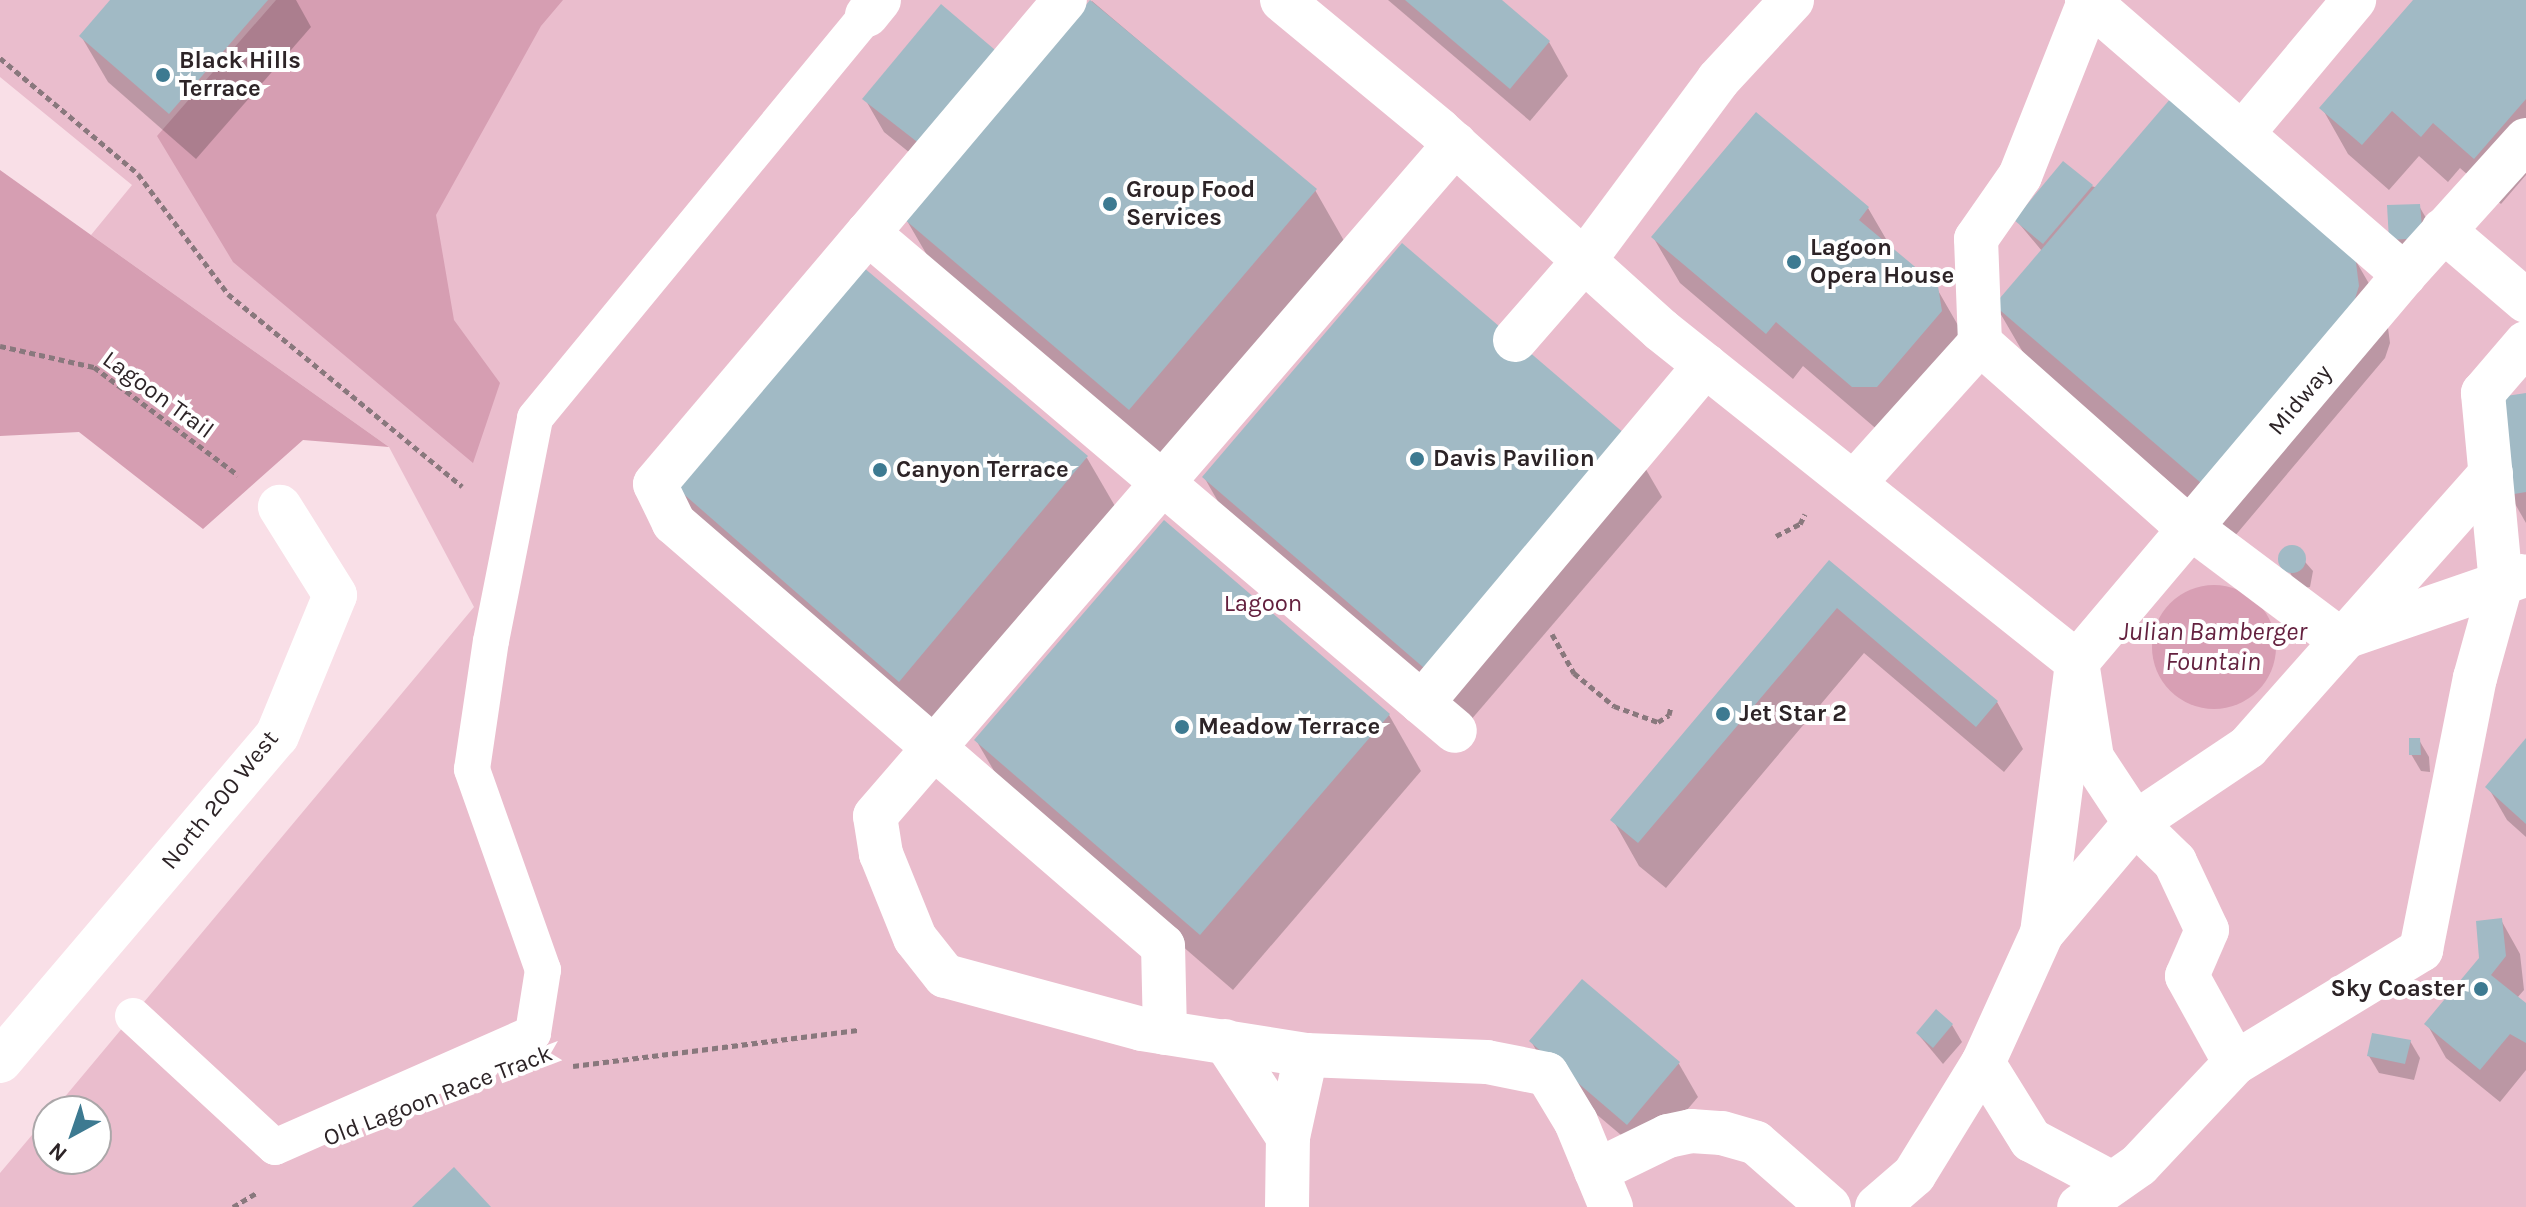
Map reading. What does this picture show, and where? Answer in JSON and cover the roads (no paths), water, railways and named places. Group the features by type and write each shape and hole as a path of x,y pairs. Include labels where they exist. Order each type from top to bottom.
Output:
{"street":[{"path":"1065,0 655,484 674,523 1163,946 1165,1033"},
{"path":"1282,0 1455,144 1583,262 1706,365 2077,662 2092,758 2135,823 2175,862 2207,930 2187,976 2235,1063"},
{"path":"1515,340 1583,262 1718,80 1792,0"},
{"path":"2242,134 2354,0"},
{"path":"1855,482 1980,343 1976,239 2020,176 2091,1 2404,275"},
{"name":"Midway","path":"2077,662 2404,275 2526,140"},
{"path":"1455,144 875,816 881,854 915,938 945,976 1165,1033 1225,1041 1334,1046 1487,1062 1547,1074 1576,1122 1604,1189 1668,1136 1691,1131 1722,1133 1765,1150 1829,1207"},
{"path":"2443,230 2526,301"},
{"path":"868,233 1455,731"},
{"path":"1980,343 2174,515 2192,525 2339,639"},
{"path":"1983,1063 2031,1140 2095,1195 2139,1165 2235,1063 2421,950 2475,678 2514,579 2491,473 2483,393 2526,343"},
{"path":"1422,703 1706,365"},
{"path":"1884,1206 1914,1175 1983,1063 2042,933 2135,823 2248,747 2339,639 2491,473"},
{"name":"North 200 West","path":"0,1061 277,736 335,595 280,507"},
{"path":"2339,639 2514,579"},
{"path":"2042,933 2077,662"},
{"path":"1225,1041 1288,1137"},
{"path":"1287,1207 1288,1137 1334,1046"}],"lane":[{"path":"133,1016 275,1147 533,1033 543,970 472,769 491,641 535,418 873,8"}],"water":[{"name":"Julian Bamberger Fountain","path":"2214,585 2238,590 2258,603 2271,623 2276,647 2271,671 2258,691 2238,704 2214,709 2190,704 2170,691 2157,671 2152,647 2157,623 2170,603 2190,590"}],"place":[{"name":"Black Hills Terrace","path":"163,75"},
{"name":"Group Food Services","path":"1110,204"},
{"name":"Lagoon Opera House","path":"1794,262"},
{"name":"Davis Pavilion","path":"1417,459"},
{"name":"Canyon Terrace","path":"880,470"},
{"name":"Jet Star 2","path":"1723,714"},
{"name":"Meadow Terrace","path":"1182,727"},
{"name":"Sky Coaster","path":"2481,989"}],"park label":[{"name":"Lagoon","path":"1263,604"}]}
